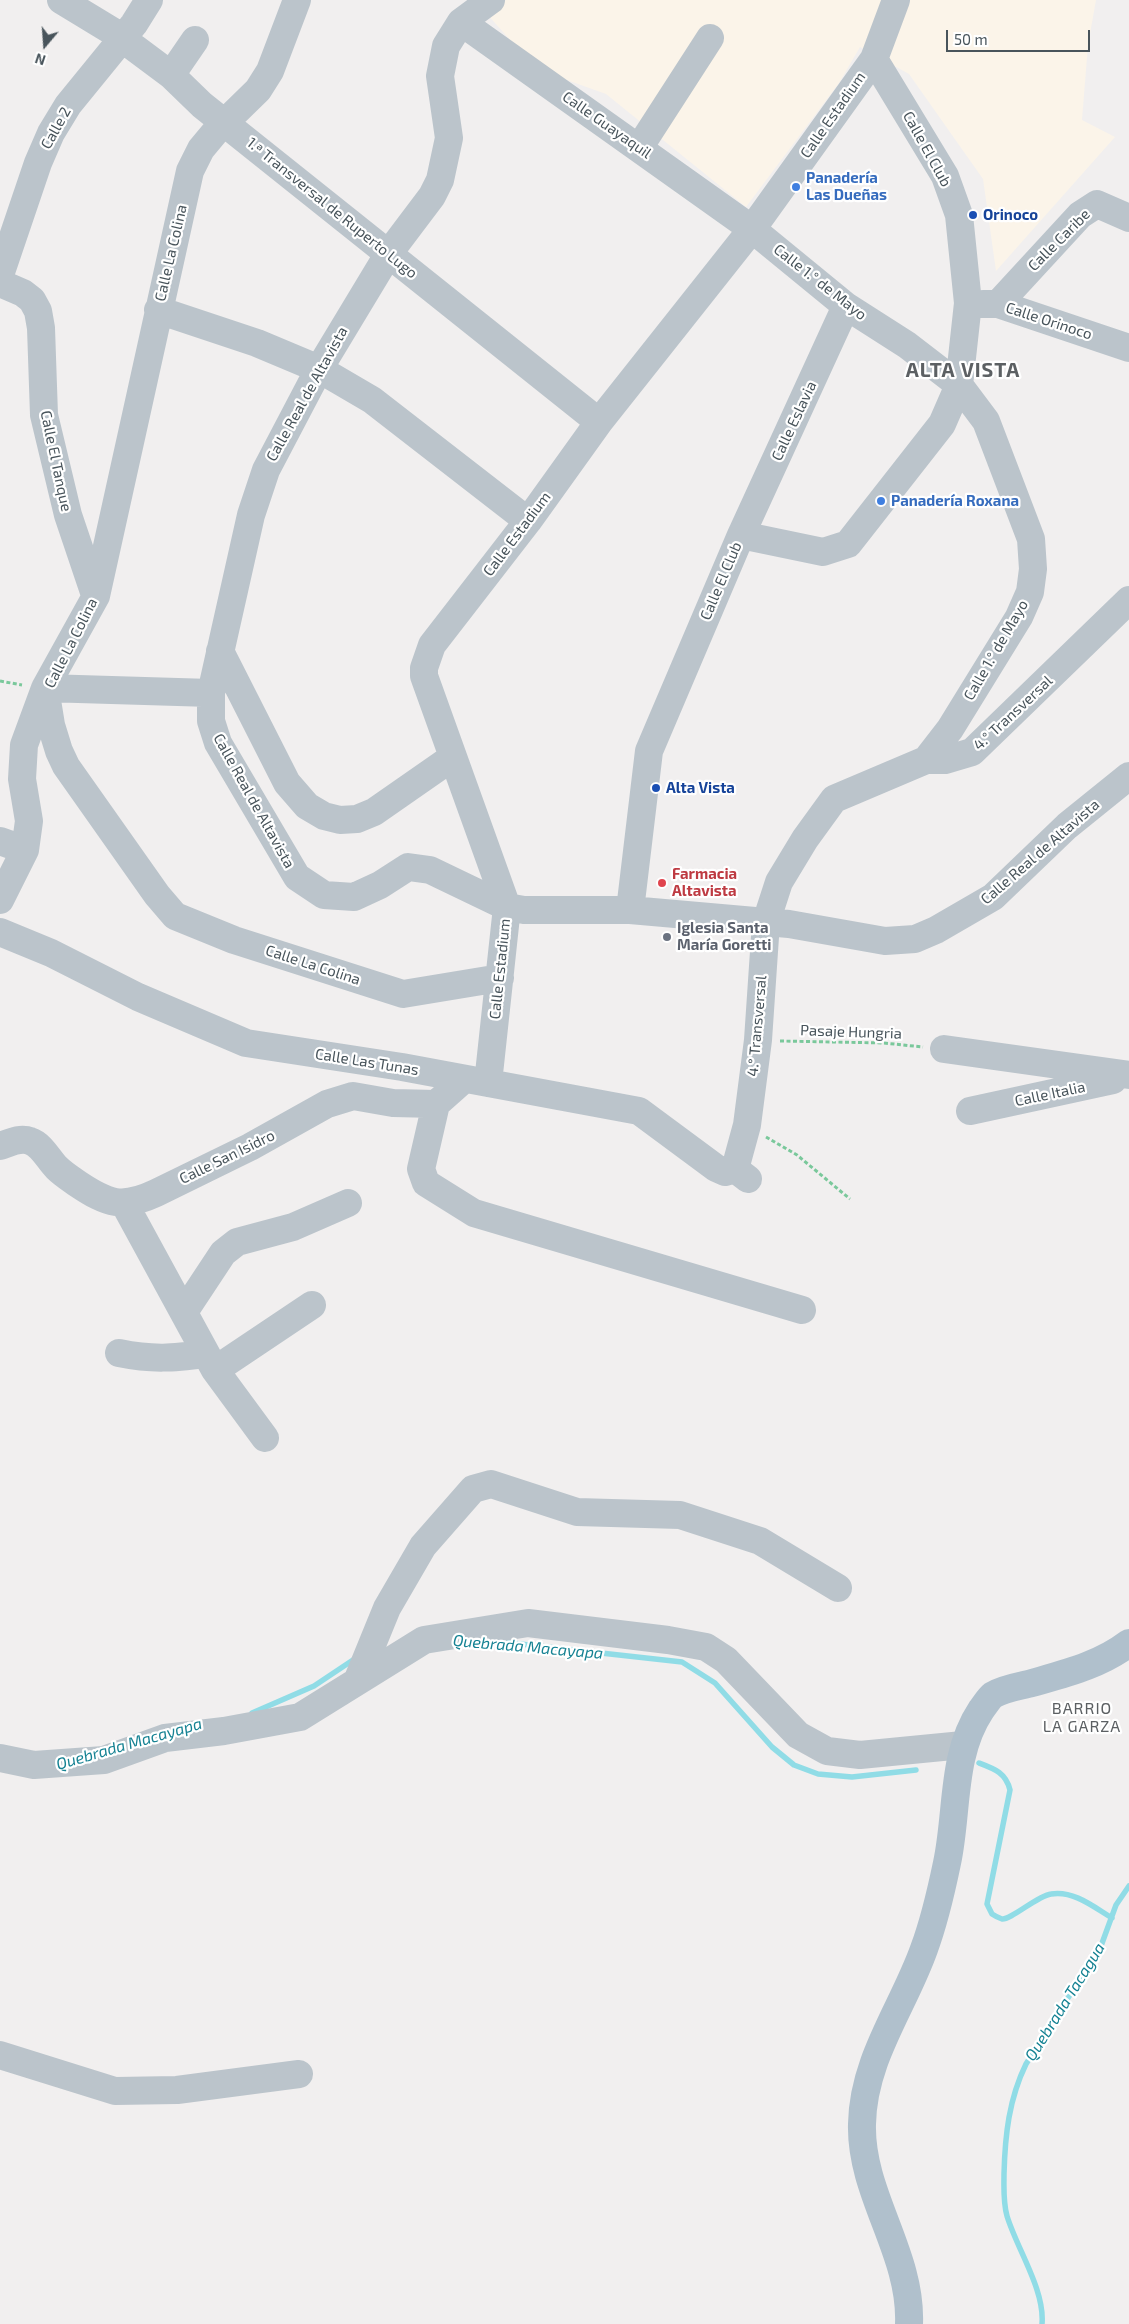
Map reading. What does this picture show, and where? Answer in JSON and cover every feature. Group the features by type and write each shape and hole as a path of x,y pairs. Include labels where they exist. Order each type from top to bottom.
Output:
{"main road":[{"path":"909,2324 908,2287 898,2251 868,2167 863,2146 862,2123 869,2079 878,2047 924,1950 937,1902 947,1862 963,1745 974,1721 993,1695 1088,1667 1113,1655 1129,1643"}],"street":[{"name":"1.ª Transversal de Ruperto Lugo","path":"61,0 171,75 202,105 221,127 389,253 599,422"},
{"name":"Calle 2","path":"0,276 51,132 68,105 122,40 148,0"},
{"name":"Calle La Colina","path":"297,0 270,72 258,90 201,149 190,171 96,596 45,688 52,725 59,751 66,766 157,896 175,916 234,940 403,994 500,978"},
{"path":"461,22 491,0"},
{"name":"Calle Estadium","path":"476,1081 500,978 507,907 424,676 426,659 432,645 528,521 599,422 752,229 874,59 896,0"},
{"name":"Calle Guayaquil","path":"461,22 752,229"},
{"name":"Calle Real de Altavista","path":"461,22 446,46 440,76 449,138 440,180 432,196 389,253 319,369 266,470 251,515 210,693 211,721 218,743 297,877 324,895 354,898 380,885 408,867 430,870 507,907 524,910 630,910 790,924 885,941 915,939 936,930 993,897 1067,826 1129,776"},
{"path":"639,148 710,38"},
{"path":"171,75 195,40"},
{"name":"Calle El Club","path":"630,910 649,751 741,535 823,552 848,544 942,424 959,385 968,303 959,215 945,176 874,59"},
{"name":"Calle Caribe","path":"998,304 1080,215 1088,209 1097,204 1129,218"},
{"name":"Calle 1.° de Mayo","path":"752,229 846,306 906,345 959,385 986,421 1031,538 1033,569 1030,592 1018,616 950,730 926,760"},
{"name":"Calle El Tanque","path":"0,283 23,293 32,300 38,312 42,328 44,415 68,515 96,596"},
{"name":"Calle Orinoco","path":"968,303 998,304 1129,348"},
{"name":"Calle Eslavia","path":"741,535 846,306"},
{"path":"158,310 257,343 319,369 372,400 528,521"},
{"name":"4.° Transversal","path":"741,1174 758,1040 766,922 779,882 805,839 834,799 926,760 945,760 972,752 1129,600"},
{"path":"220,651 287,783 308,806 324,816 340,820 356,819 374,812 453,757"},
{"path":"0,900 25,850 29,821 22,779 24,745 45,688 210,693"},
{"path":"0,841 25,850"},
{"name":"Calle Las Tunas","path":"0,932 51,953 138,997 246,1043 402,1067 640,1111 716,1168 725,1172 741,1174"},
{"path":"944,1049 1129,1076"},
{"name":"Calle Italia","path":"970,1111 1129,1076"},
{"path":"476,1081 436,1104 421,1169 426,1183 474,1213 802,1310"},
{"name":"Calle San Isidro","path":"0,1146 21,1139 30,1141 39,1146 58,1169 82,1186 104,1200 124,1203 140,1200 156,1193 250,1146 327,1104 353,1096 393,1104 436,1104"},
{"path":"124,1203 211,1362 265,1438"},
{"path":"184,1312 224,1254 236,1242 293,1227 348,1203"},
{"path":"119,1353 146,1359 211,1362 312,1305"},
{"path":"358,1679 387,1608 423,1546 473,1489 490,1484 577,1512 680,1515 760,1541 838,1588"},
{"path":"0,1758 34,1765 104,1760 165,1738 224,1731 300,1717 358,1679 424,1640 528,1623 706,1646 726,1660 798,1734 827,1751 860,1755 963,1745"},
{"path":"0,2055 115,2091 177,2090 299,2074"}],"path":[{"name":"Pasaje Hungria","path":"758,1040 884,1043 944,1049"},
{"path":"747,1125 797,1155 850,1199"}],"shaded area":[{"path":"506,0 1096,0 1088,45 1082,120 1115,137 996,271 983,179 909,74 860,47 839,83 746,207 606,94 536,69 487,14"}],"waterway":[{"name":"Quebrada Macayapa","path":"493,1641 682,1662 715,1683 772,1747 794,1765 818,1774 852,1777 916,1770"},
{"name":"Quebrada Macayapa","path":"252,1713 314,1686 356,1658"},
{"name":"Quebrada Macayapa","path":"979,1763 999,1772 1006,1779 1010,1790 987,1904 992,1914 1002,1919 1006,1918 1045,1896 1059,1893 1083,1900 1112,1918"},
{"name":"Quebrada Tacagua","path":"1042,2324 1042,2311 1035,2284 1011,2229 1005,2206 1005,2160 1009,2118 1020,2077 1026,2064 1101,1946 1116,1905 1129,1886"}],"place":[{"name":"Panadería Las Dueñas","path":"796,187"},
{"name":"Orinoco","path":"973,215"},
{"name":"Panadería Roxana","path":"881,501"},
{"name":"Alta Vista","path":"656,788"},
{"name":"Farmacia Altavista","path":"662,883"},
{"name":"Iglesia Santa María Goretti","path":"667,937"}],"district":[{"name":"ALTA VISTA","path":"963,370"},
{"name":"BARRIO LA GARZA","path":"1082,1718"}]}
